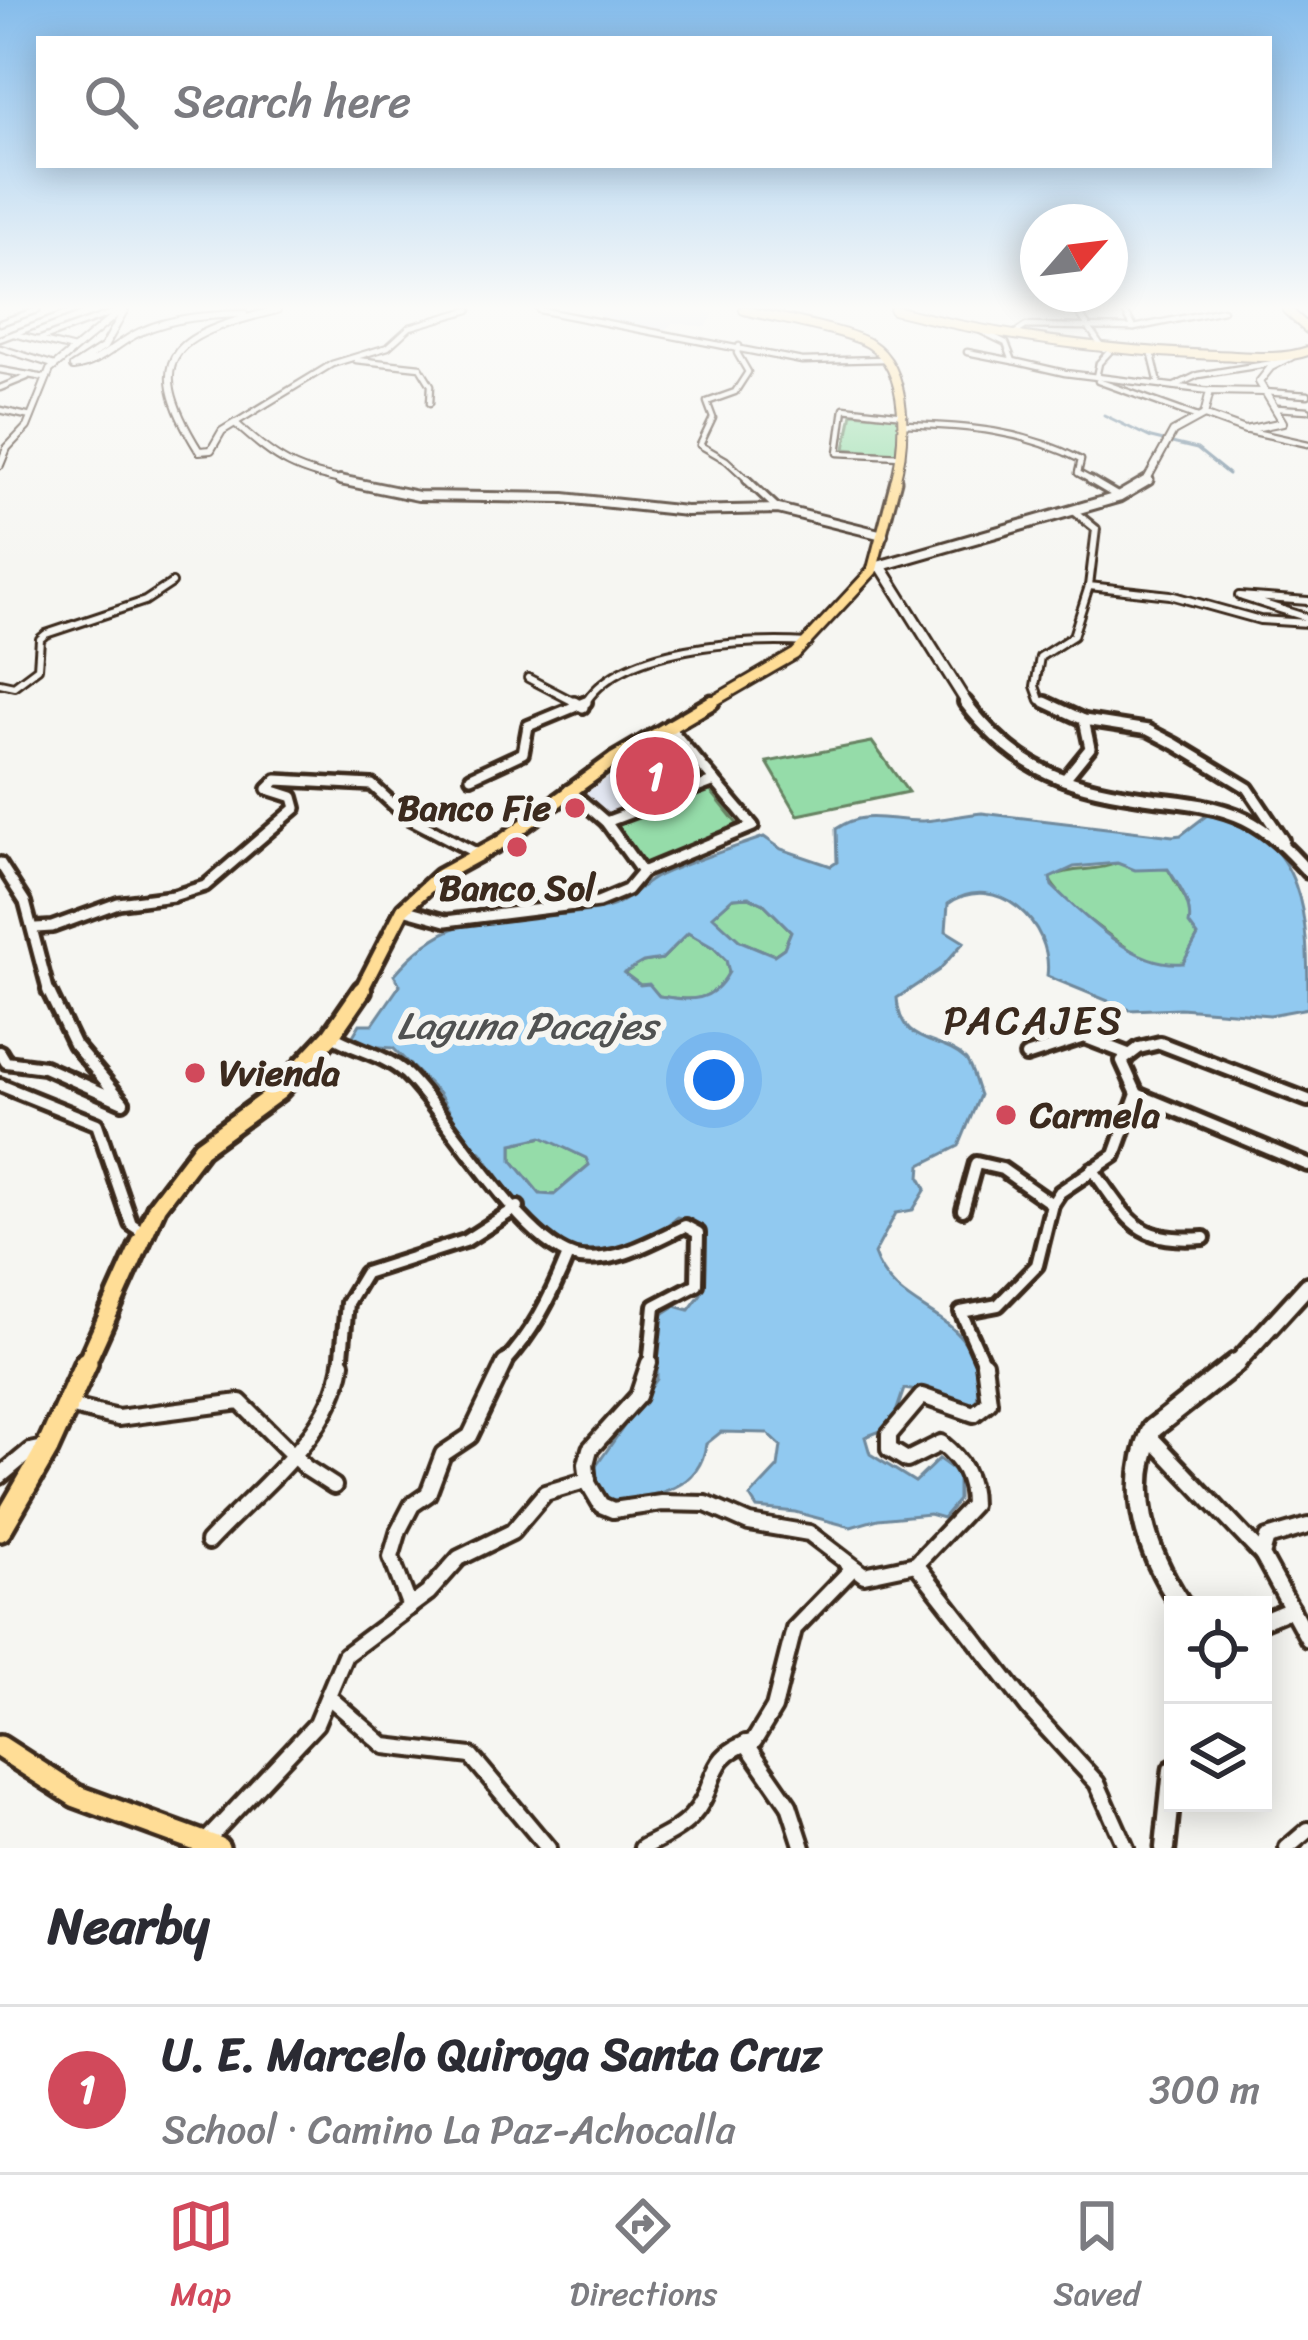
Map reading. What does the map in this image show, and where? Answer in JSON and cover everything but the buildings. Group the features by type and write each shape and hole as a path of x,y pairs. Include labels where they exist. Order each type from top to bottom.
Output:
{"main road":[{"path":"0,1530 68,1406 143,1232 186,1163 219,1132 279,1091 331,1035 352,1009 384,938 403,909 440,876 480,855 569,790 808,644 878,567 902,456 903,419 896,396"},
{"path":"878,567 1119,497 1146,482 1156,468 1164,440 1201,416 1208,396"},
{"path":"1201,416 1245,430 1283,422 1267,396"},
{"path":"878,567 968,706 1015,756 1064,780 1127,796 1203,804 1283,840 1308,872"},
{"path":"1176,1596 1149,1552 1143,1527 1148,1436 1229,1370 1308,1285"},
{"path":"0,1748 79,1800 211,1846"},
{"path":"1165,1848 1169,1812"}],"street":[{"path":"0,465 31,417 38,396"},
{"path":"170,396 199,451 211,450 222,431 278,396"},
{"path":"430,403 431,396"},
{"path":"724,396 707,403 713,418 700,445 726,460 778,509"},
{"path":"1142,396 1201,416"},
{"path":"1277,408 1306,401"},
{"path":"902,456 838,453 844,408 952,428 976,424 1058,448 1081,460 1084,464 1078,473 1119,497"},
{"path":"0,410 31,417"},
{"path":"235,423 280,462 304,473 418,496 564,497 686,511 778,509 884,535"},
{"path":"1245,430 1308,444"},
{"path":"0,438 13,442"},
{"path":"1075,512 1096,529 1090,586 1076,632 1040,657 1035,686 1045,704 1084,720 1148,730 1175,744 1248,788 1283,840"},
{"path":"0,683 14,686 38,668 40,639 46,634 145,602 172,584"},
{"path":"1090,586 1170,595 1260,620 1308,621"},
{"path":"1308,601 1239,596 1308,621"},
{"path":"471,777 523,753 528,726 583,706 593,690 650,661 689,649 755,640 808,644"},
{"path":"528,678 583,706"},
{"path":"1064,780 1091,751 1093,739 1084,720"},
{"path":"403,909 446,921 474,914 567,908 627,890 642,872 753,826 668,726"},
{"path":"35,928 52,927 118,903 191,891 218,878 296,808 293,797 268,789 277,780 372,785 395,810 480,855"},
{"path":"606,822 715,781"},
{"path":"569,790 606,822 642,872"},
{"path":"0,863 17,882 35,928 44,978 72,1043 94,1076 123,1102 44,1067 6,1062 0,1052"},
{"path":"331,1035 348,1047 399,1067 444,1114 541,1239 568,1255 595,1258 625,1251 685,1226 694,1228 701,1239 697,1284 656,1306 644,1385 599,1430 587,1460 588,1480 601,1505 613,1510 662,1503 706,1504 749,1523 809,1533 864,1575 916,1564 972,1505 970,1477 941,1444 907,1460 889,1449 889,1435 902,1428 912,1403 922,1396 974,1414 989,1402 988,1372 961,1312 998,1305 1037,1265 1052,1204 1060,1192 1115,1155 1137,1094"},
{"path":"1026,1056 1048,1053 1077,1037 1094,1037 1128,1054"},
{"path":"1308,1100 1160,1043 1147,1044 1122,1061 1137,1094 1308,1165"},
{"path":"0,1085 97,1124 131,1224 143,1232"},
{"path":"963,1210 976,1163 1002,1169 1052,1204"},
{"path":"1092,1169 1137,1230 1148,1236 1204,1238"},
{"path":"208,1542 320,1417 339,1383 344,1312 355,1283 365,1273 481,1234 518,1207"},
{"path":"410,1607 396,1580 392,1556 399,1530 412,1505 428,1494 442,1454 470,1436 499,1369 524,1342 550,1300 568,1255"},
{"path":"68,1406 118,1418 241,1402 290,1452 334,1486"},
{"path":"1148,1436 1262,1555 1308,1639"},
{"path":"0,1476 30,1450 47,1449"},
{"path":"211,1846 316,1724 345,1655 410,1607 459,1558 512,1532 545,1492 588,1480"},
{"path":"1262,1555 1267,1538 1308,1526"},
{"path":"916,1564 1030,1710 1097,1783 1126,1848"},
{"path":"642,1848 691,1816 719,1756 754,1742 775,1708 794,1629 852,1569"},
{"path":"1272,1617 1292,1609"},
{"path":"330,1698 385,1746 472,1756 548,1848"},
{"path":"746,1743 787,1796 799,1822 803,1848"},
{"path":"1287,1848 1308,1830"}],"shaded area":[{"path":"669,739 702,779 604,813 585,794"}],"green space":[{"path":"852,413 900,417 896,454 845,449"},
{"path":"872,742 908,792 798,815 767,762"},
{"path":"710,790 742,830 642,867 614,824"},
{"path":"1117,863 1168,869 1192,910 1198,936 1184,963 1158,964 1129,949 1080,913 1049,878"},
{"path":"749,897 764,904 791,931 784,948 774,955 740,941 712,916 733,898"},
{"path":"688,933 726,960 729,972 708,995 691,999 659,996 649,985 640,985 624,973 643,962 662,959"},
{"path":"543,1137 586,1158 589,1165 554,1195 540,1195 512,1160 512,1144"}],"water":[{"name":"Laguna Pacajes","path":"982,813 1173,836 1207,815 1240,825 1265,840 1295,885 1303,913 1308,1008 1270,1015 1180,1008 1130,1010 1047,976 1041,938 1031,921 1002,898 966,895 948,904 946,931 964,942 939,970 897,998 900,1014 914,1033 965,1059 980,1095 959,1146 921,1165 920,1178 926,1189 913,1210 896,1213 874,1254 902,1293 955,1331 968,1348 976,1371 977,1403 964,1408 936,1394 904,1389 891,1427 865,1437 870,1454 915,1482 939,1459 958,1473 958,1500 943,1518 929,1514 851,1527 795,1512 757,1508 750,1497 778,1467 781,1446 767,1433 721,1432 706,1444 702,1460 684,1482 658,1493 612,1501 599,1489 594,1469 657,1379 658,1317 675,1306 689,1310 701,1294 705,1234 691,1220 677,1217 651,1239 623,1247 580,1249 543,1240 481,1152 470,1145 439,1094 393,1048 366,1046 351,1039 360,1024 373,1024 400,985 394,975 419,950 468,923 606,908 660,875 764,837 781,849 831,866 837,862 836,829 858,819 923,821","holes":["1117,863 1135,870 1168,869 1198,936 1183,963 1147,958 1080,912 1052,886 1050,878 1074,867","749,897 764,904 791,931 784,948 774,955 740,941 713,916 733,898","688,933 714,948 726,960 729,972 716,990 691,999 659,996 649,984 640,985 624,973 643,962 662,959","542,1137 586,1158 589,1165 554,1195 540,1194 512,1160 512,1144"]}],"waterway":[{"path":"1104,415 1151,438 1197,449 1228,474"}],"place":[{"name":"U. E. Marcelo Quiroga Santa Cruz","path":"655,776"},
{"name":"Banco Fie","path":"575,808"},
{"name":"Banco Sol","path":"517,847"},
{"name":"Vvienda","path":"195,1073"},
{"name":"Carmela","path":"1006,1115"}],"district":[{"name":"PACAJES","path":"1034,1020"}]}
